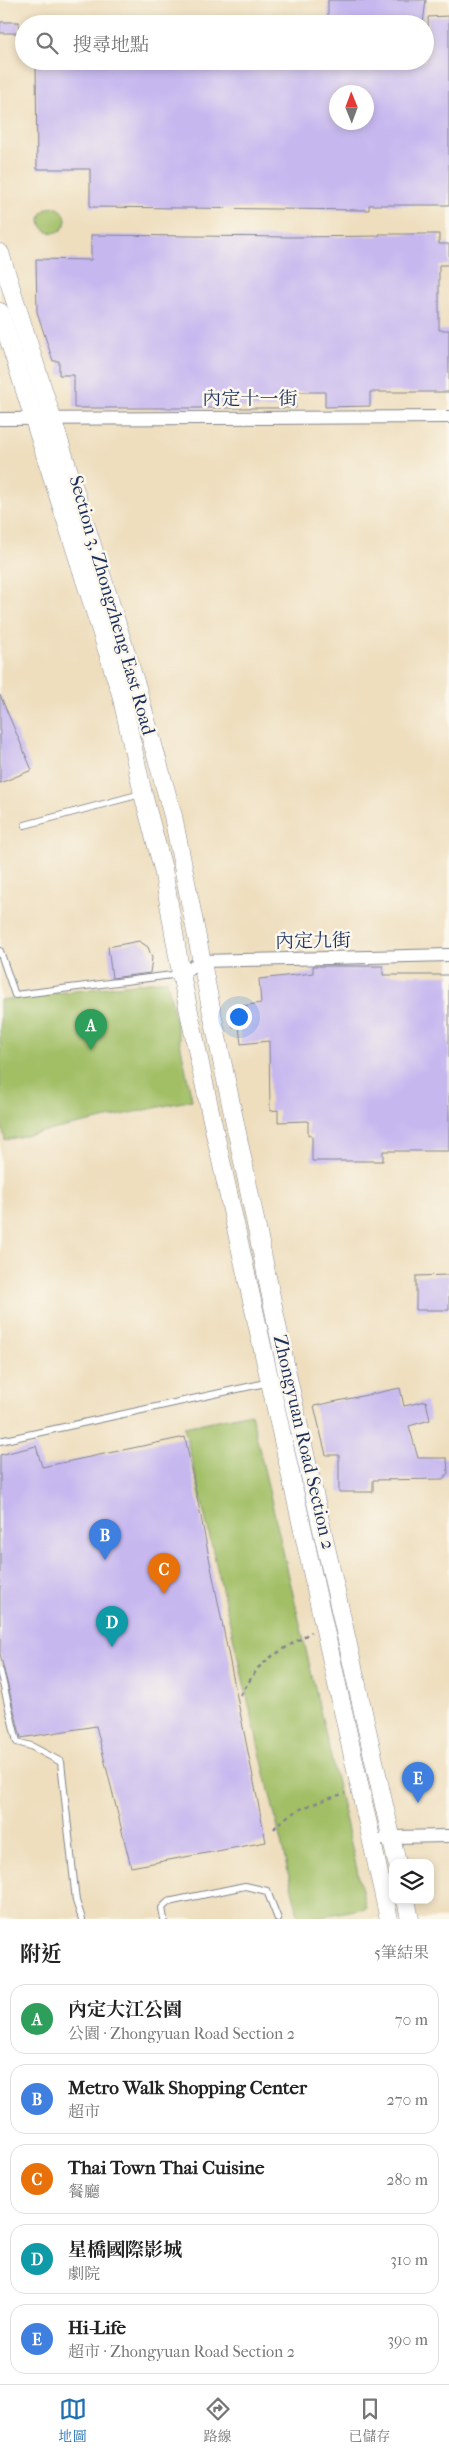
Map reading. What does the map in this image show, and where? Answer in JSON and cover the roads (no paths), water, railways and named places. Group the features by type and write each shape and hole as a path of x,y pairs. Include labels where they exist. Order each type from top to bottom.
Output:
{"main road":[{"path":"0,253 52,417"},
{"name":"Section 3, Zhongzheng East Road","path":"0,312 121,694 143,794 163,869 181,974"},
{"name":"Zhongyuan Road Section 2","path":"52,417 137,688 173,816 202,961 324,1623 358,1788 389,1919"},
{"name":"Zhongyuan Road Section 2","path":"181,974 278,1380 396,1859"},
{"path":"407,1904 410,1919"}],"street":[{"name":"內定十一街","path":"0,418 449,418"},
{"name":"內定九街","path":"202,961 449,955"},
{"path":"181,974 202,961"},
{"path":"371,1842 392,1837 449,1836"}],"lane":[{"path":"25,825 143,794"},
{"path":"0,951 15,995 181,974"},
{"path":"0,1441 278,1380"},
{"path":"0,1671 17,1742 31,1746 61,1762 76,1901 82,1919"},
{"path":"164,1919 162,1908 168,1902 245,1886 267,1891 278,1919"}],"place":[{"name":"內定大江公園","path":"91,1050"},
{"name":"Metro Walk Shopping Center","path":"105,1560"},
{"name":"Thai Town Thai Cuisine","path":"164,1594"},
{"name":"星橋國際影城","path":"112,1647"},
{"name":"Hi-Life","path":"418,1803"}]}
